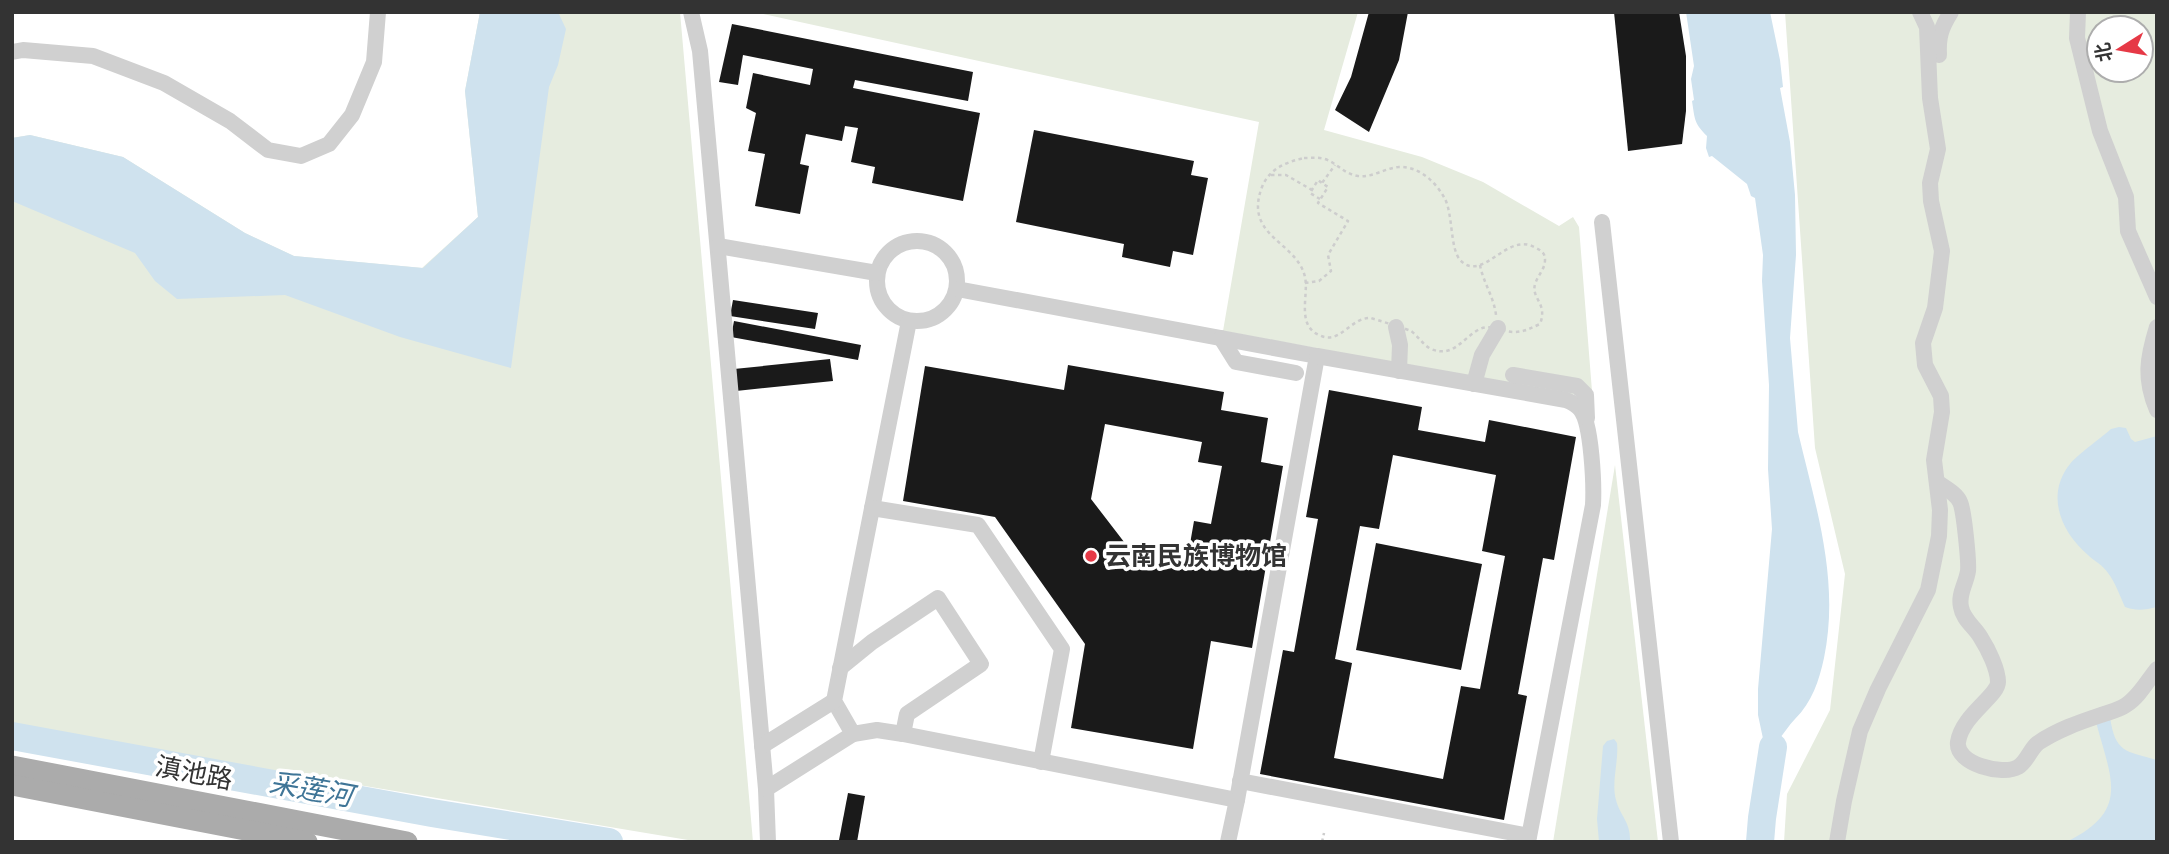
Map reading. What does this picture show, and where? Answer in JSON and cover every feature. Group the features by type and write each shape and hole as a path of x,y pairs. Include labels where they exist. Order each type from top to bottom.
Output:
{"main road":[{"name":"滇池路","path":"12,766 407,842"},
{"name":"滇池路","path":"12,785 307,842"}],"street":[{"path":"12,52 23,50 93,57 105,61 164,83 230,121 268,150 300,156 329,144 352,116 374,62 378,12"},
{"path":"691,12 700,51 766,789 768,842"},
{"path":"1837,842 1860,731 1928,590 1939,536 1940,510 1934,460 1942,412 1941,397 1925,365 1923,343 1935,308 1942,251 1931,201 1930,183 1938,149 1930,98 1927,27 1920,12"},
{"path":"1930,70 1939,55 1938,38 1941,27 1951,12"},
{"path":"2078,12 2077,38 2099,131 2126,197 2129,231 2157,297"},
{"path":"1602,222 1671,842"},
{"path":"918,240 932,243 944,250 953,261 957,289 952,301 934,318 909,321 897,317 887,309 880,298 877,273 882,260 892,249 904,242 918,240"},
{"path":"718,246 877,273"},
{"path":"957,289 1566,400 1582,410 1587,424"},
{"path":"853,734 834,701 909,321"},
{"path":"1396,327 1400,345 1399,371"},
{"path":"2157,327 2147,371 2150,393 2157,410"},
{"path":"1474,384 1482,355 1498,328"},
{"path":"1220,338 1236,362 1296,373"},
{"path":"1228,842 1317,356"},
{"path":"1240,781 1529,839 1593,505 1594,486 1586,395 1577,386 1513,374"},
{"path":"1937,482 1955,494 1961,504 1968,571 1960,596 1961,609 1967,622 1980,636 1996,672 1998,684 1995,693 1966,721 1957,743 1959,752 1966,760 1995,770 2007,771 2018,767 2036,744 2076,724 2125,706 2157,669"},
{"path":"872,508 978,525 1062,649 1041,762"},
{"path":"840,668 872,642 938,598 981,664 907,714 902,734"},
{"path":"762,746 834,701"},
{"path":"766,789 853,734 877,730 1237,800"}],"path":[{"path":"1304,158 1321,158 1335,165 1357,176 1400,167 1425,175 1445,198 1457,254 1461,261 1469,265 1480,265 1515,244 1531,245 1544,254 1545,262 1535,284 1535,292 1543,307 1540,324 1516,332 1485,327 1454,349 1438,351 1424,345 1406,328 1373,318 1357,320 1336,337 1316,335 1307,324 1304,307 1305,275 1297,259 1274,240 1264,227 1258,197 1269,174 1289,162 1304,158"},
{"path":"1322,183 1335,165"},
{"path":"1269,174 1286,175 1312,190"},
{"path":"1305,283 1319,281 1331,271 1328,255 1348,221 1318,203 1328,187 1318,180 1310,193 1320,199"},
{"path":"1480,265 1484,282 1495,305"},
{"path":"1322,842 1324,833"}],"shaded area":[{"path":"480,12 680,12 753,842 700,842 12,727 12,138 30,135 123,157 245,233 294,256 422,268 478,217 465,91"},
{"path":"754,12 1358,12 1324,130 1422,157 1483,182 1559,226 1573,217 1579,227 1592,391 1571,395 1223,331 1259,122"},
{"path":"1785,12 2157,12 2157,842 1784,842 1787,794 1830,710 1845,574 1815,448"},
{"path":"1615,465 1658,842 1553,842"}],"water":[{"path":"480,12 558,12 566,29 558,65 549,87 511,368 400,337 285,295 177,299 155,281 135,253 12,201 12,138 30,135 123,157 245,233 294,256 423,268 478,217 465,91"},
{"path":"1686,12 1770,12 1780,60 1783,87 1780,88 1790,142 1795,195 1796,255 1790,338 1798,432 1828,572 1828,629 1822,667 1810,698 1778,740 1765,748 1758,715 1758,689 1772,529 1763,255 1755,198 1751,196 1747,184 1712,156 1709,157 1706,148 1707,136 1696,121 1691,79 1694,66"},
{"path":"2126,428 2135,442 2157,436 2157,607 2148,609 2125,607 2111,577 2070,535 2064,524 2058,500 2062,476 2070,464 2111,429"},
{"path":"2110,717 2115,738 2124,749 2157,760 2157,842 2066,842 2087,830 2100,818 2108,805 2110,777 2096,722"},
{"path":"1614,739 1617,743 1615,793 1629,829 1630,842 1599,842 1597,819 1603,746"}],"building":[{"path":"1369,12 1408,12 1399,60 1369,132 1335,110 1351,77"},
{"path":"1614,12 1679,12 1686,56 1686,111 1682,144 1628,151"},
{"path":"732,24 973,72 968,101 855,80 853,88 980,113 963,201 872,183 875,167 851,162 858,128 845,126 842,141 806,134 800,164 809,166 800,214 755,206 765,154 748,151 756,113 746,108 753,73 810,85 813,69 743,55 738,85 719,82"},
{"path":"1034,130 1194,161 1191,175 1208,178 1193,255 1173,251 1170,267 1122,257 1124,244 1016,222"},
{"path":"733,300 818,313 815,329 730,316"},
{"path":"734,321 861,345 858,360 731,337"},
{"path":"830,359 833,381 736,391 734,369"},
{"name":"云南民族博物馆","path":"1068,365 1224,392 1221,410 1268,418 1261,462 1283,466 1252,648 1211,641 1193,749 1071,728 1085,644 995,517 903,501 925,366 1064,390","holes":["1105,424 1202,442 1198,462 1222,466 1211,524 1194,521 1187,561 1131,551 1091,499"]},
{"path":"1329,390 1422,407 1418,430 1485,442 1489,420 1576,437 1554,560 1543,558 1518,694 1527,696 1504,820 1260,774 1283,650 1294,652 1318,519 1306,517","holes":["1393,455 1496,475 1482,551 1505,556 1480,689 1461,686 1443,779 1334,758 1352,663 1335,659 1360,526 1379,529"]},
{"path":"1376,543 1482,564 1461,670 1356,650"},
{"path":"848,793 865,796 857,842 839,840"}],"waterway":[{"name":"采莲河","path":"12,736 432,813 609,842"},
{"path":"1760,842 1773,747"}],"place":[{"name":"云南民族博物馆","path":"1091,556"}]}
